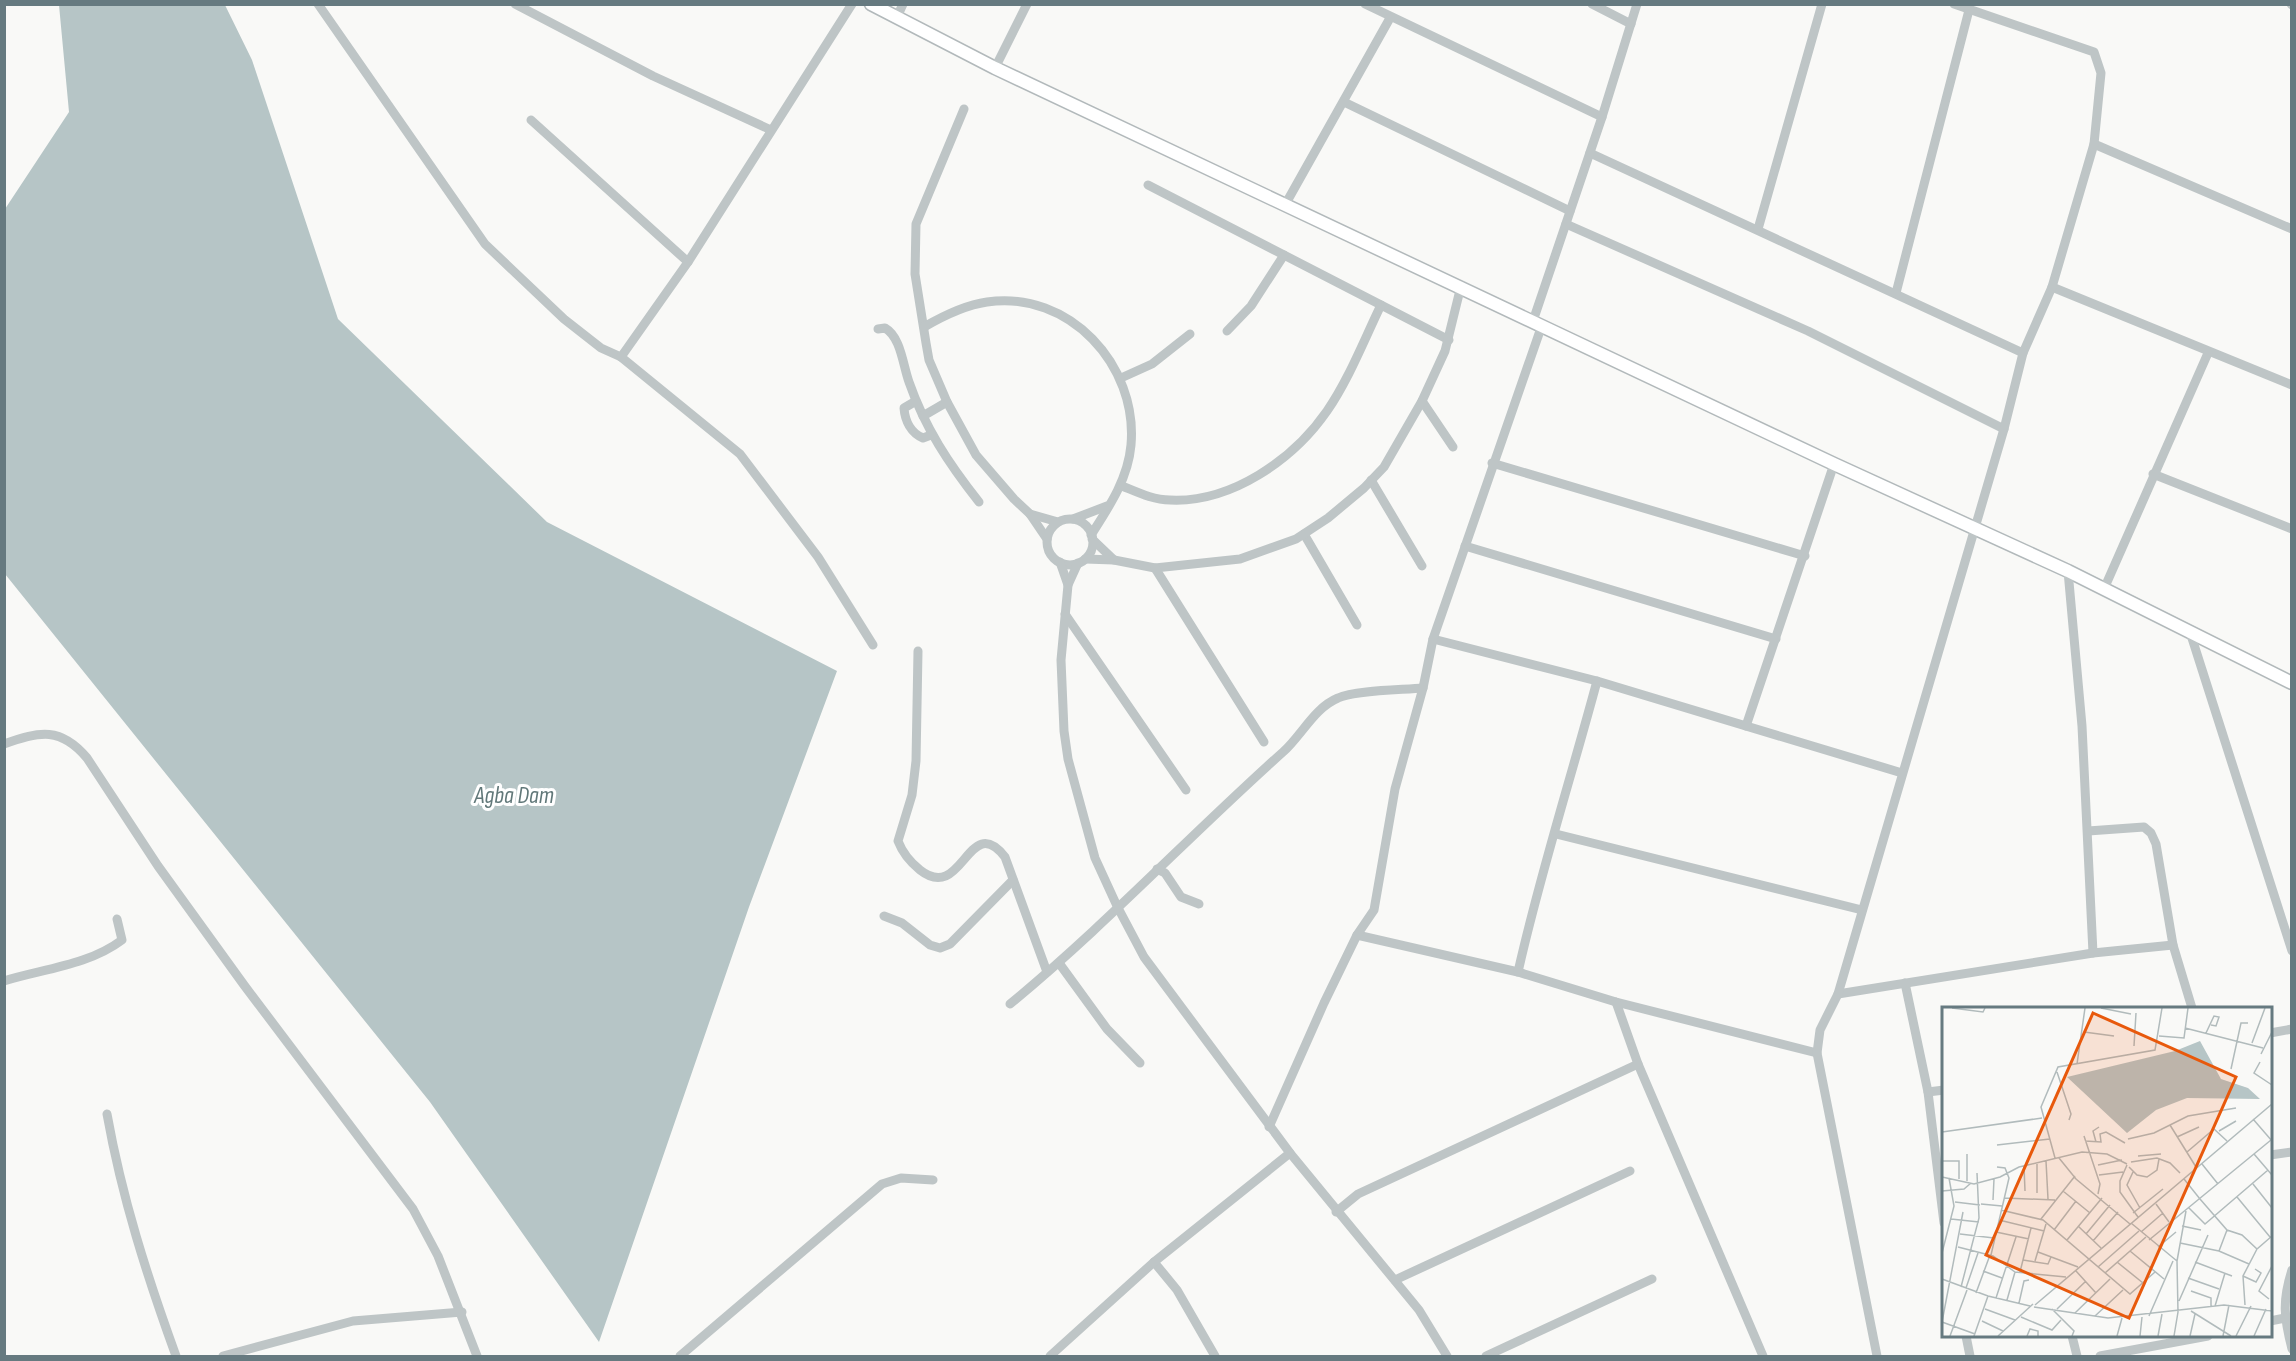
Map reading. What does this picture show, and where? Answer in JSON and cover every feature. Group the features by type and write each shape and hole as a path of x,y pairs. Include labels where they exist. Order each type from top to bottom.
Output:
{"main road":[{"path":"871,4 995,68 1834,464 2068,571 2292,683"}],"street":[{"path":"318,4 485,244 564,319 602,348 621,357 740,454 818,557 873,645"},
{"path":"515,4 653,76 771,130"},
{"path":"621,357 688,262 852,4"},
{"path":"897,17 903,4"},
{"path":"995,68 1028,4"},
{"path":"1365,4 1390,18 1602,117"},
{"path":"1592,4 1631,24"},
{"path":"1269,1127 1357,935 1374,910 1395,789 1423,688 1433,639 1537,323 1570,211 1637,4"},
{"path":"1758,229 1822,4"},
{"path":"1877,1356 1817,1053 1820,1030 1838,994 2004,429 2023,353 2052,287 2094,144 2101,73 2094,52 1954,4"},
{"path":"1896,293 1969,10"},
{"path":"1285,205 1390,18"},
{"path":"1344,102 1570,211"},
{"path":"964,109 916,224 915,274 929,360 946,402 976,454 1014,499 1030,514 1047,539 1051,555 1060,562 1068,585"},
{"path":"531,120 688,262"},
{"path":"2094,144 2292,229"},
{"path":"1590,153 2023,353"},
{"path":"1148,185 1449,340"},
{"path":"1566,224 1808,331 2004,429"},
{"path":"1227,331 1251,306 1284,255"},
{"path":"1060,562 1114,560 1155,568 1240,559 1304,534 1328,518 1384,467 1422,401 1449,340 1461,286"},
{"path":"2052,287 2208,353 2292,385"},
{"path":"924,327 950,313 987,302 1025,303 1055,313 1082,328 1110,357 1121,378 1131,419 1131,445 1122,486 1107,506 1092,537 1091,550 1081,561 1068,585 1061,660 1064,731 1068,759 1095,858 1144,957 1290,1154 1419,1310 1447,1356"},
{"path":"1122,486 1170,500 1213,495 1246,483 1287,454 1329,409 1381,305"},
{"path":"878,329 885,328 895,337 916,401 931,435 979,502"},
{"path":"1121,378 1152,364 1190,334"},
{"path":"2104,589 2208,353"},
{"path":"916,401 904,408 906,419 918,436 923,438 931,435"},
{"path":"1422,401 1453,447"},
{"path":"923,416 946,402"},
{"path":"1492,463 1805,556"},
{"path":"1746,726 1805,556 1834,464"},
{"path":"2153,474 2292,529"},
{"path":"1371,480 1422,566"},
{"path":"1030,514 1058,522 1073,519 1107,506"},
{"path":"1073,519 1086,526 1092,537 1114,560"},
{"path":"1047,539 1058,522"},
{"path":"1304,534 1357,625"},
{"path":"1465,546 1776,639"},
{"path":"1155,568 1264,742"},
{"path":"2068,571 2082,726 2093,953"},
{"path":"1065,614 1186,790"},
{"path":"2190,632 2292,951"},
{"path":"1433,639 1598,681 1902,773"},
{"path":"918,651 916,761 912,795 898,841 902,852 922,871 940,880 949,875 981,844 996,845 1005,856 1047,972"},
{"path":"1518,972 1535,895 1556,834 1598,681"},
{"path":"1010,1004 1059,963 1288,747 1329,703 1342,696 1423,688"},
{"path":"4,744 28,735 61,736 76,745 87,758 158,866 237,976 413,1209 424,1227 462,1312 477,1356"},
{"path":"2088,831 2144,827 2151,833 2156,844 2173,945 2192,1007"},
{"path":"1556,834 1862,910"},
{"path":"1157,869 1165,873 1181,897 1199,904"},
{"path":"884,916 902,923 930,945 940,948 950,944 1013,880"},
{"path":"4,981 54,968 111,948 122,940 117,920"},
{"path":"1357,935 1518,972 1616,1002 1817,1053"},
{"path":"1838,994 2093,953 2173,945"},
{"path":"1059,963 1107,1029 1140,1063"},
{"path":"1905,983 1928,1092 1942,1206"},
{"path":"1616,1002 1638,1064 1763,1356"},
{"path":"2272,1033 2292,1029"},
{"path":"1336,1212 1358,1194 1638,1064"},
{"path":"1928,1092 1942,1090"},
{"path":"107,1114 127,1212 142,1262 176,1356"},
{"path":"2272,1155 2292,1152"},
{"path":"1050,1356 1155,1262 1290,1154"},
{"path":"1395,1280 1630,1171"},
{"path":"680,1356 882,1184 901,1178 933,1180"},
{"path":"1155,1262 1177,1290 1215,1356"},
{"path":"2292,1270 2284,1294 2292,1349"},
{"path":"1486,1356 1652,1279"},
{"path":"223,1356 353,1321 462,1312"},
{"path":"1966,1337 1970,1356"},
{"path":"2072,1337 2077,1356"},
{"path":"2100,1356 2133,1353 2161,1340 2189,1337"}],"water":[{"name":"Agba Dam","path":"59,5 225,5 252,60 338,319 547,522 837,671 749,907 599,1342 430,1102 5,574 5,209 69,112"}]}
